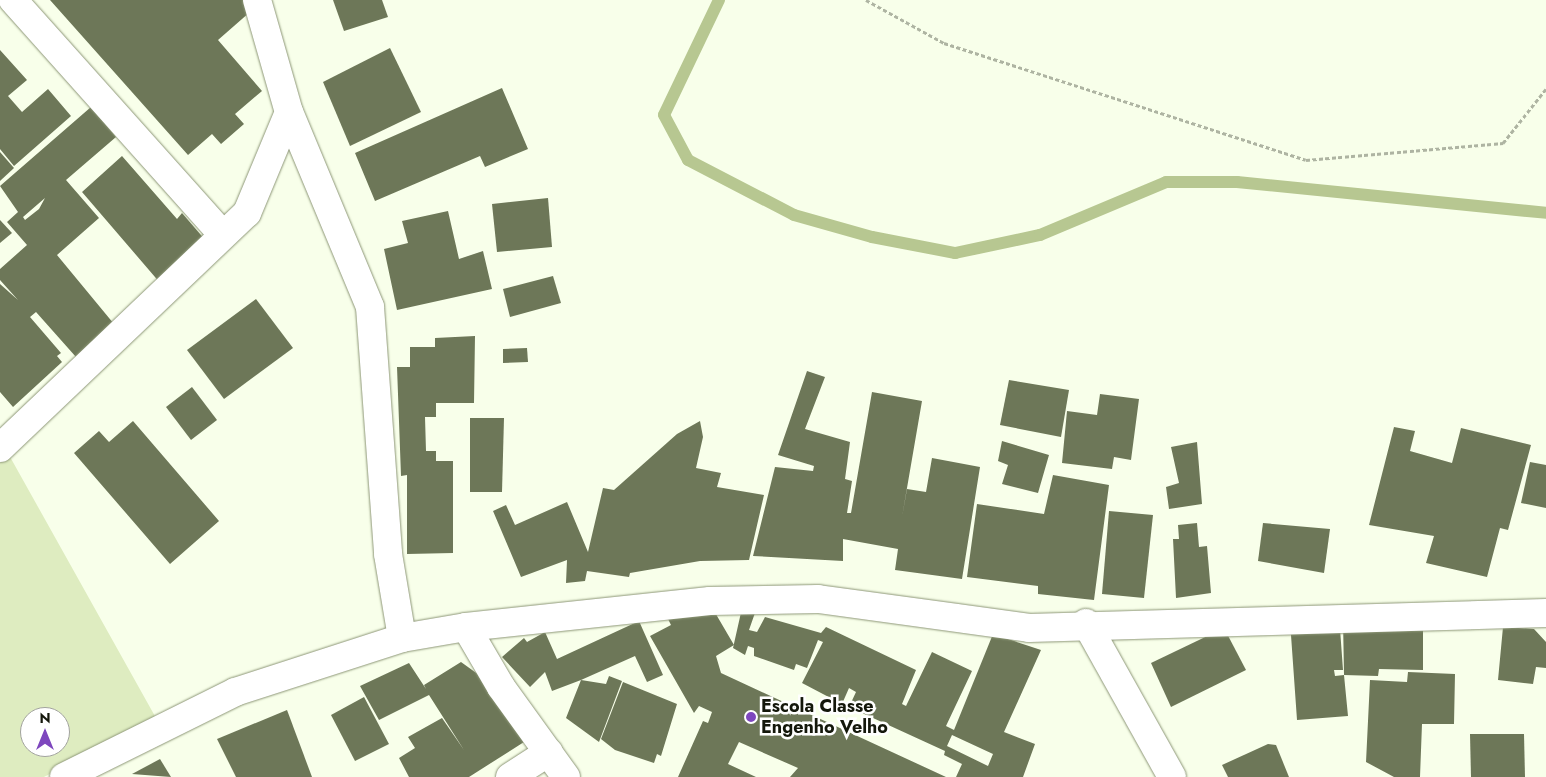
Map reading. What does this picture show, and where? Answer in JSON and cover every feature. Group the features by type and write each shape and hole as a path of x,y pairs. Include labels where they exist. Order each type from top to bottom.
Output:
{"street":[{"path":"13,0 223,235"},
{"path":"257,0 289,112 370,307 388,554 402,638"},
{"path":"0,448 247,213 289,112"},
{"path":"64,777 235,692 402,638 466,627 710,600 798,599 1029,628 1086,623 1360,620 1546,613"},
{"path":"1086,623 1172,777"},
{"path":"466,627 501,687 566,777"},
{"path":"510,777 549,752"}],"path":[{"path":"866,0 944,43 1306,160 1503,143 1546,89"}],"green space":[{"path":"9,455 156,718 44,777 0,777 0,463"}],"building":[{"path":"50,0 247,0 250,12 218,40 262,91 235,114 244,124 221,144 212,134 188,155"},
{"path":"333,0 382,0 388,17 344,31"},
{"path":"390,48 421,112 350,146 323,82"},
{"path":"0,50 27,80 8,96 22,112 48,89 71,116 14,166 0,149"},
{"path":"502,88 528,149 485,167 480,156 375,201 355,153"},
{"path":"91,107 116,137 66,180 99,218 57,255 114,324 76,357 36,312 30,317 61,353 57,356 62,362 13,407 0,392 0,284 18,300 0,280 0,269 27,245 7,222 18,212 0,186","holes":["45,198 39,209 25,220 23,217"]},
{"path":"0,152 14,168 0,181"},
{"path":"122,156 177,219 182,213 207,242 161,284 82,192"},
{"path":"548,198 552,247 497,252 492,204"},
{"path":"448,211 459,259 483,251 492,289 397,310 384,249 408,243 402,221"},
{"path":"0,220 12,233 0,243"},
{"path":"553,276 561,303 510,317 503,289"},
{"path":"256,299 293,348 224,399 187,350"},
{"path":"475,336 474,403 436,403 436,417 425,417 426,451 436,451 436,461 453,461 453,553 407,554 407,475 401,476 397,367 410,367 410,347 435,347 435,338"},
{"path":"527,348 528,362 503,363 503,349"},
{"path":"807,371 825,377 805,429 850,442 845,479 852,481 847,513 851,513 872,392 922,401 902,517 907,489 926,492 932,458 980,467 962,579 895,570 898,549 843,539 843,561 753,556 775,467 813,471 814,466 778,455"},
{"path":"1009,380 1069,390 1061,437 1000,425"},
{"path":"192,387 217,420 191,440 166,407"},
{"path":"1100,394 1139,399 1131,460 1114,457 1112,469 1062,463 1067,411 1097,415"},
{"path":"470,418 504,418 502,492 470,492"},
{"path":"133,421 219,521 170,564 74,453 99,431 109,442"},
{"path":"700,421 703,437 696,468 721,473 717,487 764,495 749,560 700,561 630,573 629,577 587,571 585,581 566,583 567,560 521,577 493,511 506,505 515,525 567,502 588,552 603,488 614,490 677,434"},
{"path":"1394,427 1415,431 1410,451 1452,463 1461,428 1531,445 1508,530 1500,528 1487,577 1426,563 1434,536 1369,525"},
{"path":"1002,441 1049,455 1038,493 1002,484 1008,465 998,461"},
{"path":"1197,442 1202,504 1169,509 1166,487 1179,483 1171,447"},
{"path":"1530,462 1546,465 1546,508 1521,503"},
{"path":"1053,475 1109,485 1094,600 1038,594 1038,586 967,577 977,504 1044,514"},
{"path":"1109,511 1153,515 1144,598 1102,594"},
{"path":"1197,523 1199,547 1207,546 1211,593 1176,598 1173,539 1179,539 1178,525"},
{"path":"1263,523 1330,529 1324,573 1258,561"},
{"name":"Escola Classe Engenho Velho","path":"710,604 734,645 716,656 721,673 946,777 790,777 798,768 739,742 728,764 756,777 678,777 703,721 708,723 712,712 699,706 694,713 650,636 671,625 667,617"},
{"path":"742,608 756,610 749,630 757,632 765,617 821,633 826,627 916,670 902,704 906,706 932,652 972,671 946,726 954,730 993,634 1041,650 1004,732 1035,744 1023,777 956,777 962,764 944,755 945,751 849,707 856,692 849,688 842,704 802,683 823,642 818,640 807,668 796,664 794,670 754,656 754,648 748,646 745,655 733,648","holes":["952,735 993,754 988,766 947,746"]},
{"path":"1339,615 1343,670 1334,670 1335,676 1344,675 1348,716 1297,720 1290,621"},
{"path":"1343,619 1423,621 1423,670 1379,669 1378,676 1344,675"},
{"path":"639,621 663,675 647,682 635,656 552,691 545,672 530,687 502,657 524,638 527,642 545,632 557,659"},
{"path":"1503,627 1534,629 1546,642 1546,668 1536,667 1533,684 1498,680"},
{"path":"1224,628 1246,670 1171,707 1151,663"},
{"path":"461,662 486,680 524,742 469,777 409,777 399,758 415,748 408,737 442,718 464,750 429,695 379,720 360,686 409,663 426,689 424,685"},
{"path":"1408,672 1455,674 1454,724 1422,724 1420,777 1394,777 1366,762 1370,680 1407,682"},
{"path":"609,676 622,681 599,742 566,718 581,680 606,684"},
{"path":"623,682 677,704 661,756 657,754 654,763 615,750 601,739"},
{"path":"364,697 389,744 355,761 331,715"},
{"path":"287,710 312,777 236,777 217,739"},
{"path":"1470,734 1524,734 1525,777 1471,777"},
{"path":"1268,744 1276,745 1289,777 1228,777 1222,765"},
{"path":"160,759 171,777 132,774"}],"waterway":[{"path":"719,0 664,115 688,160 794,215 872,237 955,253 1040,235 1166,182 1237,182 1546,213"}],"place":[{"name":"Escola Classe Engenho Velho","path":"751,717"}]}
